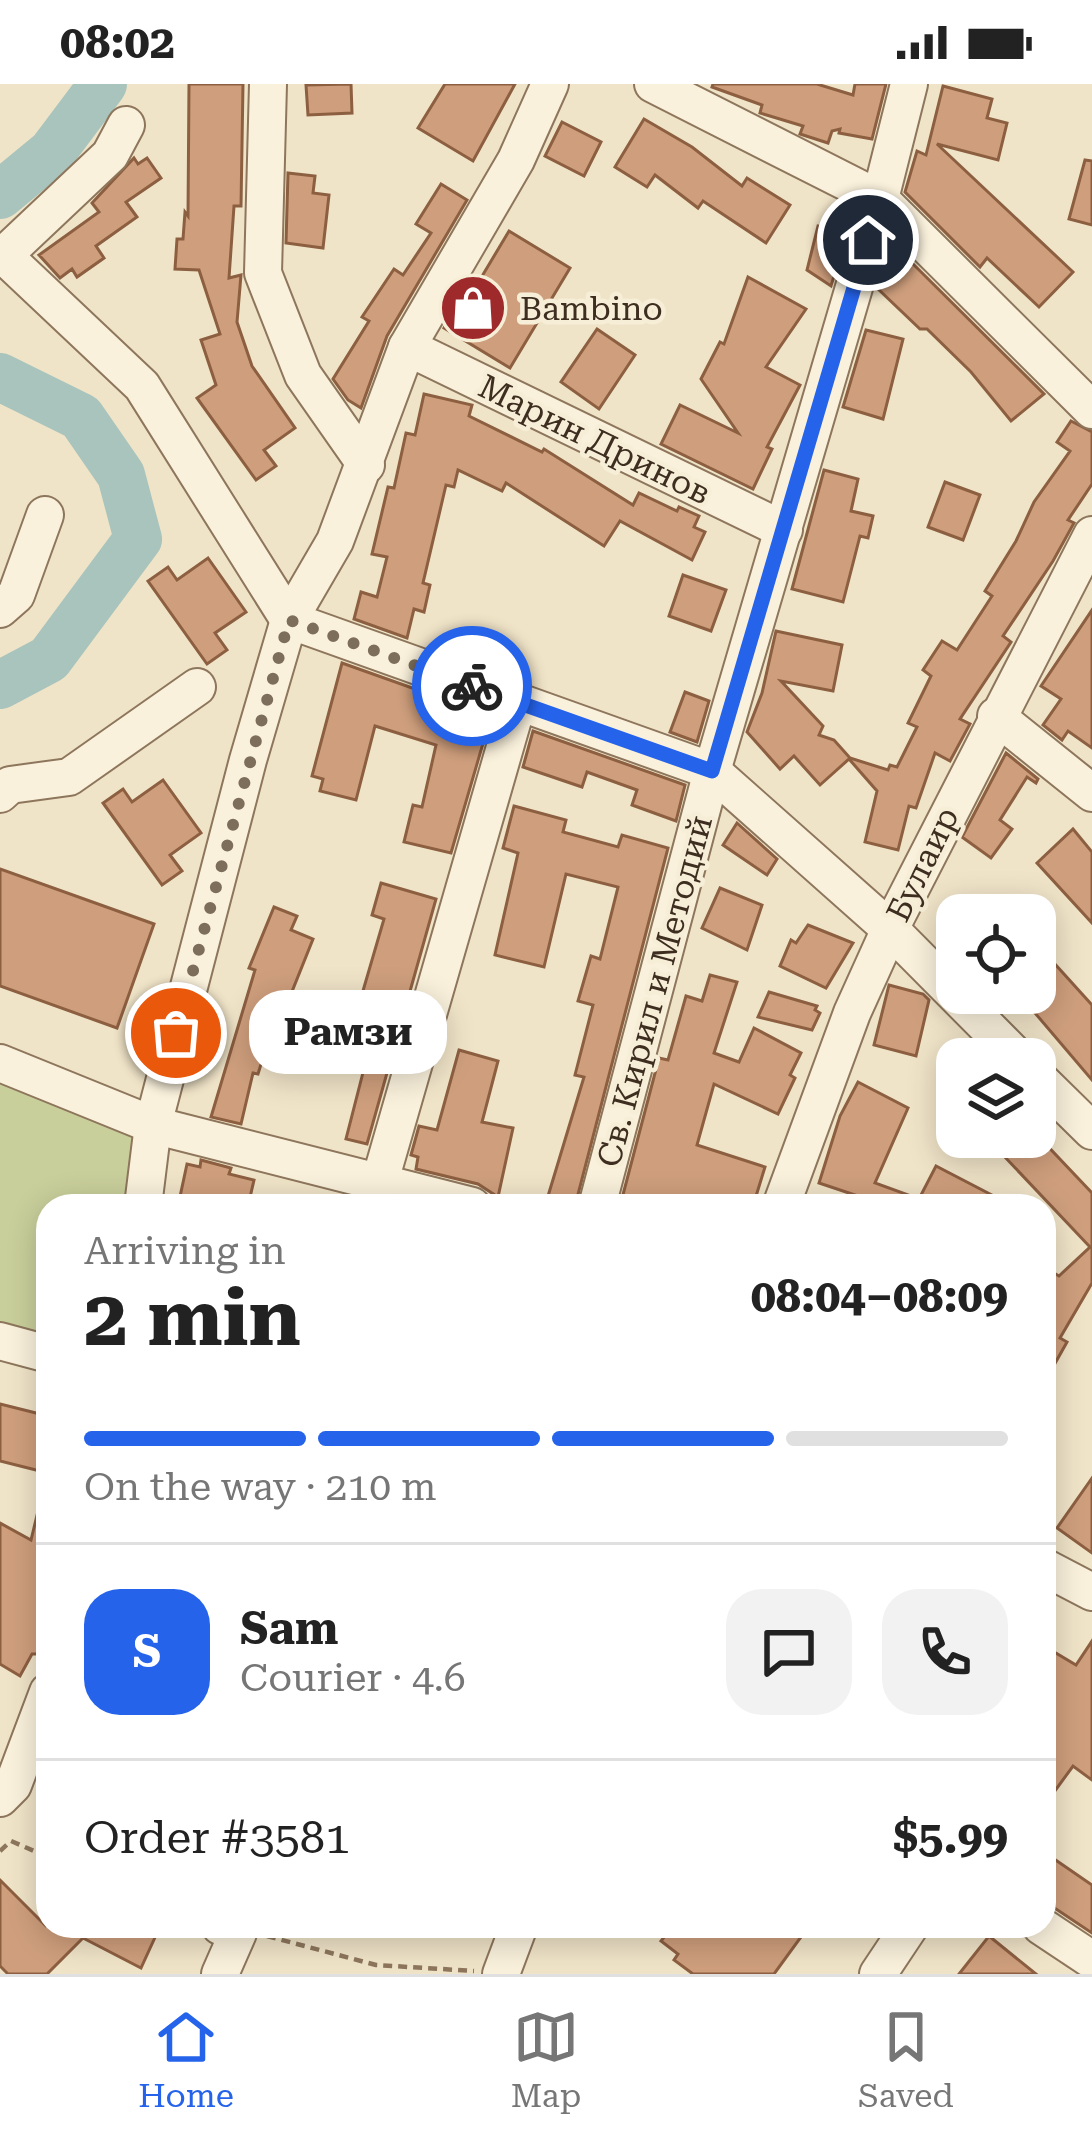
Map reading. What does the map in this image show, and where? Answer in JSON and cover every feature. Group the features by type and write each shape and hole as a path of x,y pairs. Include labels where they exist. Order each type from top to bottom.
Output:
{"street":[{"path":"268,84 263,273 304,375 366,465"},
{"path":"144,1194 153,1124 289,620 334,541 407,347 516,160 550,84"},
{"path":"653,84 880,199 1092,410"},
{"name":"Св. Кирил и Методий","path":"600,1194 712,771 910,84"},
{"path":"126,124 110,155 2,254 142,386 289,620 712,771 890,929 998,1038"},
{"name":"Марин Дринов","path":"407,347 784,530"},
{"path":"0,609 16,595 45,515"},
{"name":"Булаир","path":"785,1194 852,1013 890,929 1092,536"},
{"path":"0,794 10,784 68,777 197,687"},
{"path":"380,1181 518,702"},
{"path":"996,716 1092,793"},
{"path":"0,1063 153,1124 428,1194"},
{"path":"1056,1096 1092,1131"},
{"path":"0,1341 36,1351"},
{"path":"1056,1573 1092,1592"},
{"path":"0,1798 13,1785 14,1733 36,1707"},
{"path":"220,1974 227,1938"},
{"path":"501,1973 514,1938"},
{"path":"878,1974 902,1938"},
{"path":"1053,1938 1076,1961"}],"path":[{"path":"0,1852 10,1841 36,1852"},
{"path":"282,1938 376,1965 501,1973"}],"green space":[{"path":"0,1078 137,1131 126,1194 36,1194 36,1336 0,1325"}],"building":[{"path":"189,84 243,84 241,206 234,206 229,278 241,275 237,322 252,366 295,428 264,450 276,466 256,480 197,398 216,385 201,340 220,334 199,270 175,269 177,239 183,239 185,212 188,216"},
{"path":"351,84 352,113 308,115 306,85"},
{"path":"445,84 515,84 473,161 418,128"},
{"path":"713,84 817,84 853,95 855,84 886,84 872,139 839,133 840,129 832,131 828,143 800,134 803,126 760,113 762,105"},
{"path":"943,86 992,99 987,118 1007,123 998,160 937,144 1073,272 1039,307 987,258 980,267 905,192 917,151 926,155"},
{"path":"644,119 692,147 742,186 747,178 790,205 766,243 703,201 698,208 655,175 647,187 615,167"},
{"path":"562,122 601,142 584,176 545,156"},
{"path":"134,158 138,164 147,158 161,178 126,202 137,217 96,246 104,258 77,277 72,269 60,278 39,255 99,212 92,203"},
{"path":"1085,160 1092,161 1092,225 1069,219"},
{"path":"288,173 315,176 313,193 329,195 323,248 286,243"},
{"path":"441,184 467,200 387,336 361,408 348,400 333,379 369,321 362,317 394,269 403,275 431,233 416,224"},
{"path":"818,226 847,233 831,286 807,270"},
{"path":"509,231 570,268 510,368 444,328 469,284 475,288"},
{"path":"906,257 1044,394 1011,421 971,372 877,288"},
{"path":"748,277 806,309 766,367 800,385 767,447 772,449 753,489 661,444 680,405 738,433 701,379 720,342 724,344"},
{"path":"597,329 635,355 599,409 561,382"},
{"path":"866,330 903,339 883,419 843,407"},
{"path":"424,394 472,405 469,416 544,449 633,505 639,493 699,516 694,527 705,532 692,560 620,521 604,546 506,483 502,491 458,470 454,487 446,485 423,583 430,585 424,612 414,609 407,638 354,619 361,592 377,597 387,557 372,554 388,487 394,488 406,433 415,435"},
{"path":"1071,421 1092,432 1092,484 1068,520 1074,523 1003,636 1011,642 960,719 970,724 950,761 935,753 916,808 909,806 898,850 865,842 877,791 849,759 820,785 794,756 780,769 747,732 762,693 776,631 842,645 833,691 781,681 823,726 819,735 834,740 850,758 888,770 890,765 897,767 917,727 908,723 931,676 923,670 942,641 957,650 992,596 985,591 1034,502 1070,451 1057,442"},
{"path":"824,470 858,479 851,511 873,516 868,538 860,536 843,602 792,589"},
{"path":"945,482 980,495 963,540 928,527"},
{"path":"208,558 246,612 215,633 227,650 207,664 148,581 168,567 177,580"},
{"path":"683,575 726,590 711,631 669,616"},
{"path":"1092,610 1092,748 1068,731 1062,740 1043,725 1061,699 1041,686"},
{"path":"342,663 491,716 451,853 404,842 413,805 422,807 436,745 375,726 356,800 320,791 323,779 312,776"},
{"path":"685,692 709,701 697,742 670,732"},
{"path":"533,731 685,785 676,821 632,805 637,790 587,772 582,787 523,767"},
{"path":"1006,753 1038,779 1036,783 1027,777 1000,820 1012,829 991,858 962,837"},
{"path":"163,780 201,833 170,855 182,871 162,885 103,803 123,789 132,802"},
{"path":"514,806 566,820 563,832 618,847 622,835 668,848 578,1194 549,1194 584,1077 575,1075 593,1005 578,1001 591,956 600,959 618,887 566,874 544,967 495,955 518,853 503,848"},
{"path":"737,823 777,859 767,875 723,845"},
{"path":"1073,829 1092,852 1092,923 1037,863"},
{"path":"0,869 154,924 117,1028 0,986"},
{"path":"381,883 436,899 367,1144 346,1139 368,1053 347,1049 351,1027 333,1023 337,1004 358,1008 384,919 372,915"},
{"path":"720,888 762,905 747,950 702,928"},
{"path":"274,907 297,916 291,930 313,939 279,1024 274,1022 258,1074 253,1073 241,1124 211,1117 255,970 249,968"},
{"path":"808,925 853,943 826,988 780,966 791,940 796,943"},
{"path":"1056,965 1092,1005 1092,1080 1036,1014 1056,1014"},
{"path":"710,975 737,982 714,1053 739,1062 754,1028 801,1053 778,1114 714,1084 697,1145 765,1167 757,1194 623,1194 659,1058 668,1060 686,996 702,1001"},
{"path":"889,985 929,1000 916,1056 874,1045"},
{"path":"769,992 817,1006 820,1013 812,1030 758,1017"},
{"path":"459,1050 498,1061 482,1122 513,1128 499,1194 416,1169 418,1157 411,1155 419,1126 437,1130"},
{"path":"858,1082 908,1108 875,1183 905,1194 852,1194 819,1183 840,1116"},
{"path":"1056,1155 1092,1193 1092,1283 1060,1338 1067,1342 1056,1362 1056,1274 1090,1247 1056,1211 1056,1194 1040,1194 1006,1158"},
{"path":"201,1160 254,1180 251,1194 181,1194 187,1164 200,1167"},
{"path":"936,1166 990,1194 922,1194"},
{"path":"0,1404 36,1413 36,1470 0,1461"},
{"path":"1092,1478 1092,1553 1057,1528"},
{"path":"36,1519 36,1654 20,1676 0,1664 0,1523 31,1540"},
{"path":"1092,1641 1092,1780 1073,1766 1056,1789 1056,1653 1076,1665"},
{"path":"1056,1860 1092,1885 1092,1933 1056,1909"},
{"path":"0,1880 36,1916 36,1938 83,1938 47,1974 8,1974 0,1966"},
{"path":"83,1938 155,1938 141,1968"},
{"path":"800,1938 774,1974 693,1974 674,1960 678,1954 661,1941"},
{"path":"991,1938 1036,1974 959,1974"}],"waterway":[{"path":"0,195 52,152 103,84"},
{"path":"0,377 81,417 121,475 138,539 49,659 0,685"}],"way so far":[{"path":"176,1033 289,620 472,686"}],"place":[{"name":"Bambino","path":"473,308"},
{"name":"Рамзи","path":"176,1033"}],"route":[{"path":"472,686 712,771 868,240"}]}
